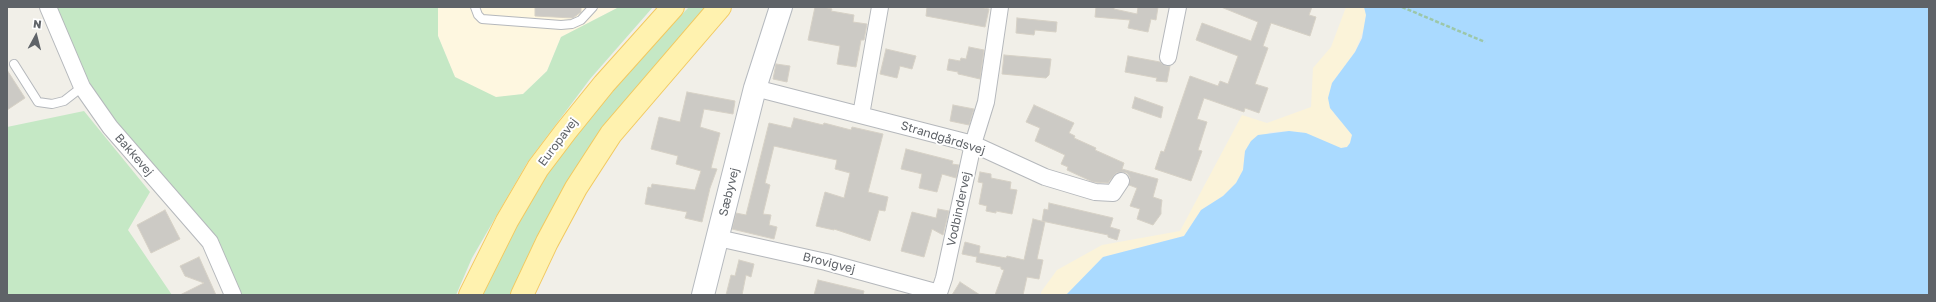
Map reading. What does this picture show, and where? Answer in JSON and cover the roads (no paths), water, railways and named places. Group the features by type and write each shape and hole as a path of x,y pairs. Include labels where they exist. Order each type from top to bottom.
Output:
{"main road":[{"name":"Europavej","path":"470,295 507,221 538,168 566,130 599,90 673,7"},
{"path":"522,295 547,242 576,188 611,134 720,7"}],"street":[{"name":"Bakkevej","path":"48,7 82,87 110,127 210,242 233,295"},
{"name":"Sæbyvej","path":"703,295 755,88 781,7"},
{"path":"861,115 880,7"},
{"name":"Vodbindervej","path":"939,293 944,278 973,144 986,102 1000,7"},
{"path":"1168,57 1178,7"},
{"name":"Strandgårdsvej","path":"755,88 973,144 1045,177 1095,192 1113,192 1121,181"},
{"name":"Brovigvej","path":"718,238 826,262 939,293"}],"lane":[{"path":"475,7 482,20 561,25 572,24 581,20 593,7"},
{"path":"14,64 38,102 52,104 64,101 82,87"}],"water":[{"path":"1364,7 1929,7 1929,295 1066,295 1103,257 1184,236 1201,210 1223,196 1236,183 1243,170 1245,151 1251,141 1258,135 1289,131 1306,133 1341,148 1347,147 1350,143 1352,135 1330,108 1328,98 1332,83 1355,52 1362,38 1366,15"}]}
